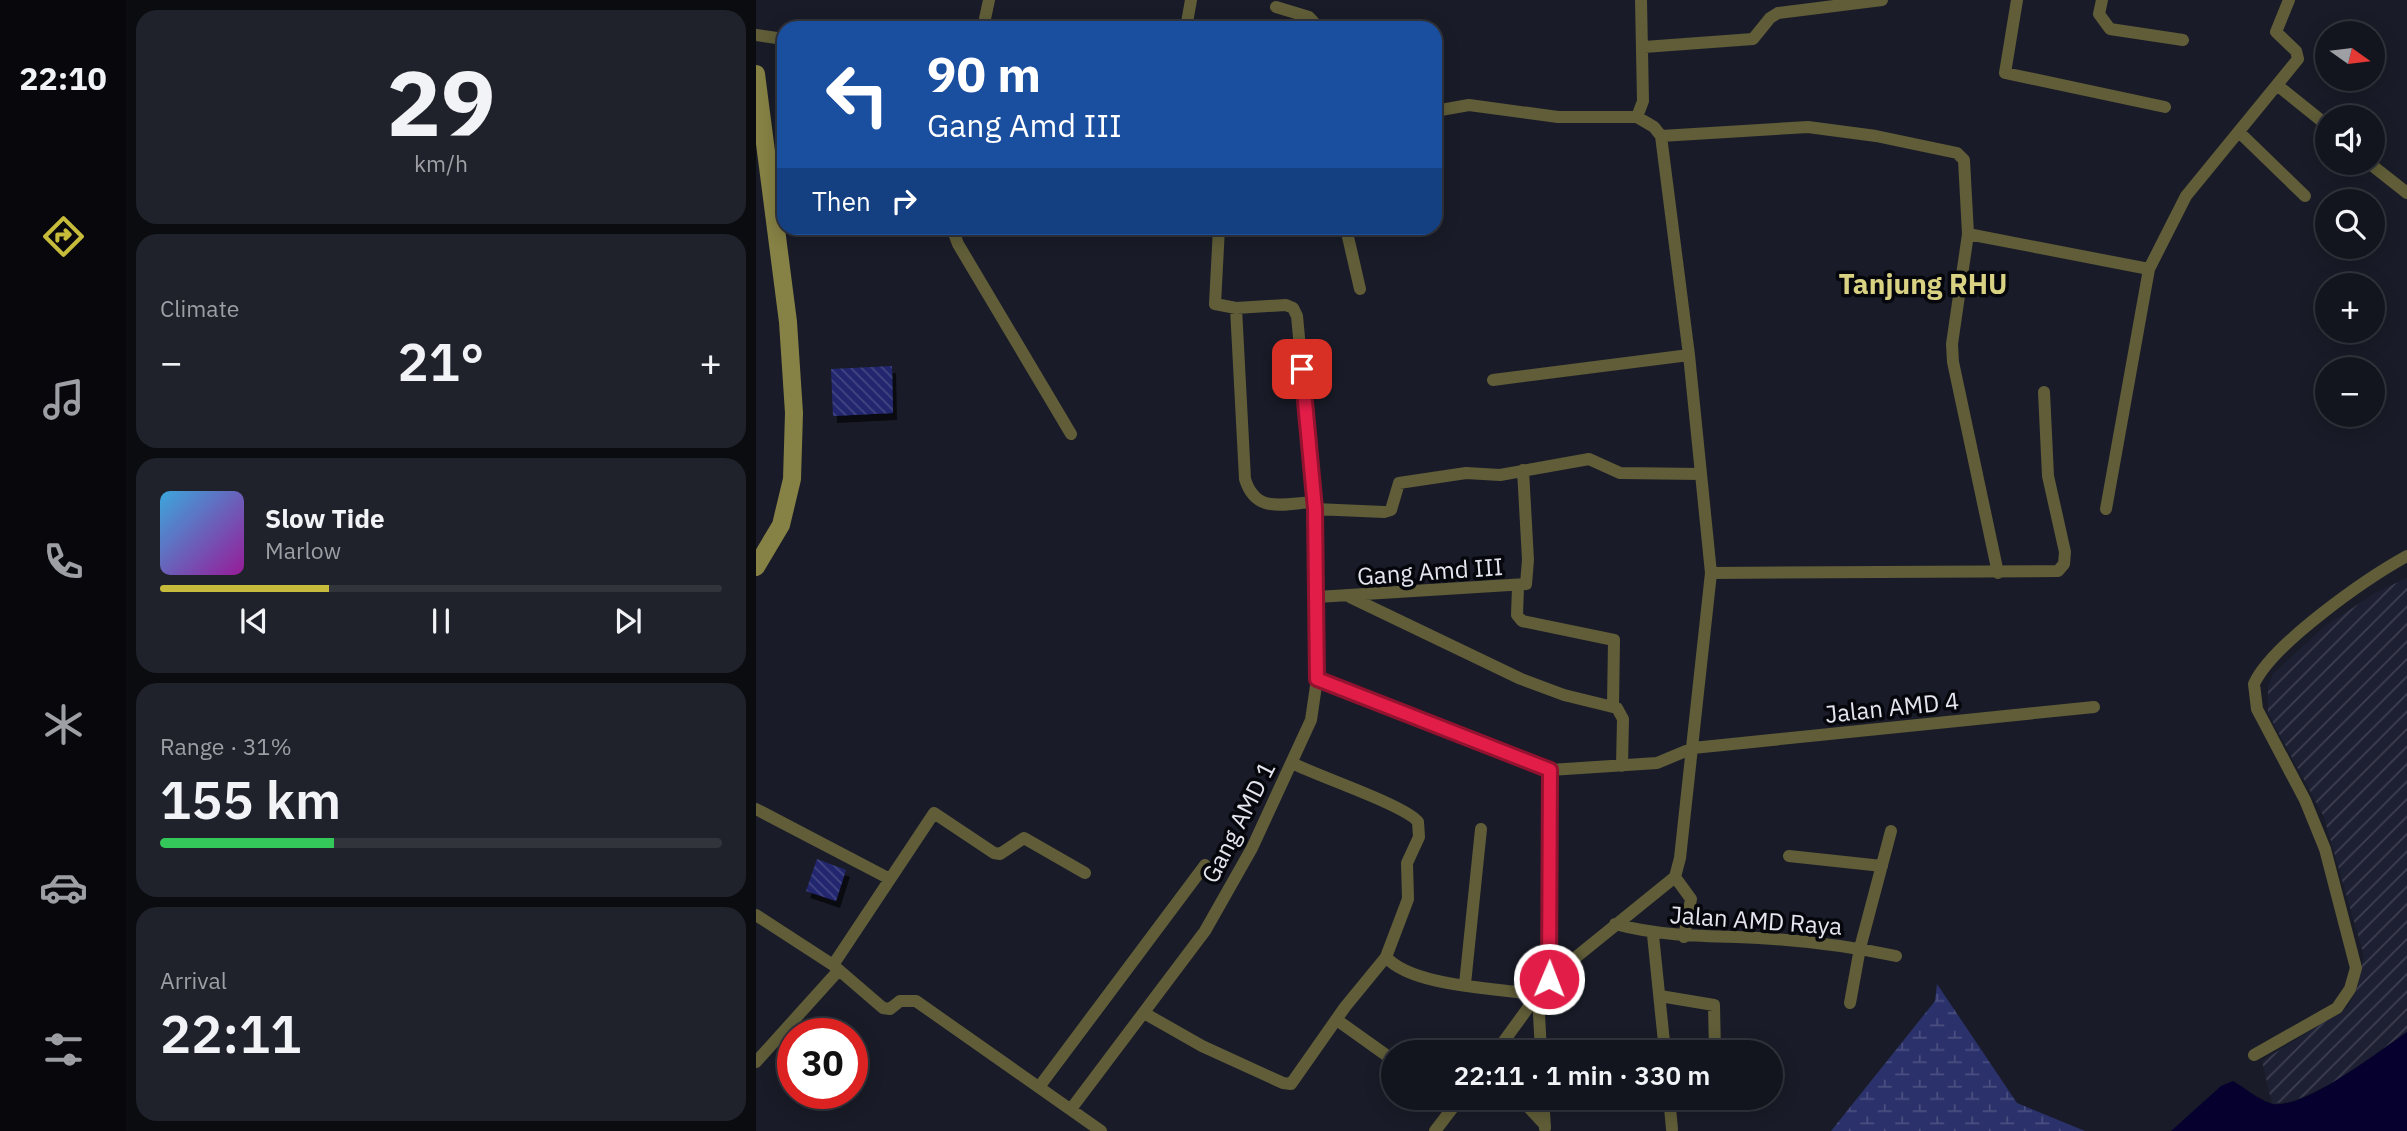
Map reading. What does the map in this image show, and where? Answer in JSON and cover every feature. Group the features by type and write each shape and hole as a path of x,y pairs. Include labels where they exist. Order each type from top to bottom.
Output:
{"street":[{"path":"984,21 989,0"},
{"path":"1187,21 1191,0"},
{"path":"1637,117 1643,101 1641,0"},
{"path":"1644,47 1753,39 1770,18 1779,13 1882,0"},
{"path":"2017,0 2005,73 2165,107"},
{"path":"2102,0 2099,14 2110,29 2183,40"},
{"path":"2106,509 2149,269 2186,197 2298,59 2296,51 2276,32 2289,0"},
{"path":"1276,7 1309,17 1313,21"},
{"path":"756,34 777,38"},
{"path":"756,74 762,173 788,322 794,413 792,479 782,525 756,568"},
{"path":"2277,85 2315,116"},
{"path":"1442,110 1469,105 1558,117 1637,117 1661,136 1808,127 1876,136 1957,153 1964,160 1968,234 1952,344 1953,362 1998,573"},
{"path":"2239,132 2305,196"},
{"path":"1505,1040 1549,979 1615,924 1656,895 1675,877 1680,858 1711,573 1689,355 1661,136"},
{"path":"2384,175 2407,193"},
{"path":"1968,234 2149,269"},
{"path":"955,235 1071,434"},
{"path":"1219,235 1215,304 1236,308 1245,479 1249,493 1264,504 1315,505 1384,512 1391,510 1395,504 1399,483 1466,474 1500,475 1589,458 1620,473 1701,474"},
{"path":"1348,235 1360,289"},
{"name":"Gang AMD 1","path":"1071,1109 1205,930 1252,848 1311,720 1317,679 1315,505 1297,316 1293,308 1286,305 1236,308"},
{"path":"1493,380 1689,355"},
{"path":"1711,573 2054,573 2064,564 2065,552 2048,476 2043,392"},
{"path":"1518,587 1526,584 1529,578 1523,470"},
{"path":"2254,1055 2337,1008 2350,989 2356,968 2325,849 2305,800 2258,709 2255,684 2276,655 2314,622 2407,556"},
{"name":"Gang Amd III","path":"1317,597 1518,587 1517,615 1522,621 1614,640 1613,706"},
{"path":"1350,597 1521,679 1564,695 1613,706 1620,711 1623,719 1622,766"},
{"path":"1317,679 1550,770 1622,766 1666,760 1693,748"},
{"name":"Jalan AMD 4","path":"1693,748 2094,707"},
{"path":"1144,1013 1202,1046 1287,1084 1294,1081 1386,957 1406,906 1407,863 1419,837 1418,822 1401,808 1330,782 1292,763"},
{"path":"1549,979 1550,770"},
{"path":"756,809 888,878"},
{"path":"756,1062 836,967 888,878 934,813 994,853 1000,854 1024,838 1085,873"},
{"path":"1465,984 1481,828"},
{"path":"1850,1003 1860,948 1891,831"},
{"path":"1788,856 1882,866"},
{"path":"1039,1087 1205,865"},
{"path":"1675,877 1690,894 1684,936"},
{"path":"756,915 836,967 883,1008 890,1009 900,1001 916,1001 1101,1131"},
{"name":"Jalan AMD Raya","path":"1615,924 1653,934 1762,939 1860,948 1896,956"},
{"path":"1653,934 1664,1040"},
{"path":"1386,957 1391,963 1416,975 1538,995"},
{"path":"1538,995 1540,1040"},
{"path":"1660,996 1714,1005 1715,1040"},
{"path":"1337,1020 1381,1051"},
{"path":"1434,1131 1448,1110"},
{"path":"1530,1110 1545,1128"},
{"path":"1544,1110 1545,1128"},
{"path":"1670,1110 1672,1129"}],"shaded area":[{"path":"2407,578 2407,1032 2335,1082 2296,1100 2272,1104 2262,1061 2347,1008 2356,992 2364,956 2324,817 2268,713 2268,687 2273,674 2324,627 2375,593"},
{"path":"2407,1032 2407,1131 2171,1131 2221,1086 2233,1081 2270,1103 2283,1104 2320,1090"}],"green space":[{"path":"1937,984 2017,1103 2085,1131 1831,1131 1935,1001"}],"building":[{"path":"892,366 893,413 833,416 831,369"},
{"path":"817,859 846,870 836,901 806,891"}],"district":[{"name":"Tanjung RHU","path":"1923,283"}],"route":[{"path":"1302,369 1315,509 1317,679 1550,770 1549,979"}]}
